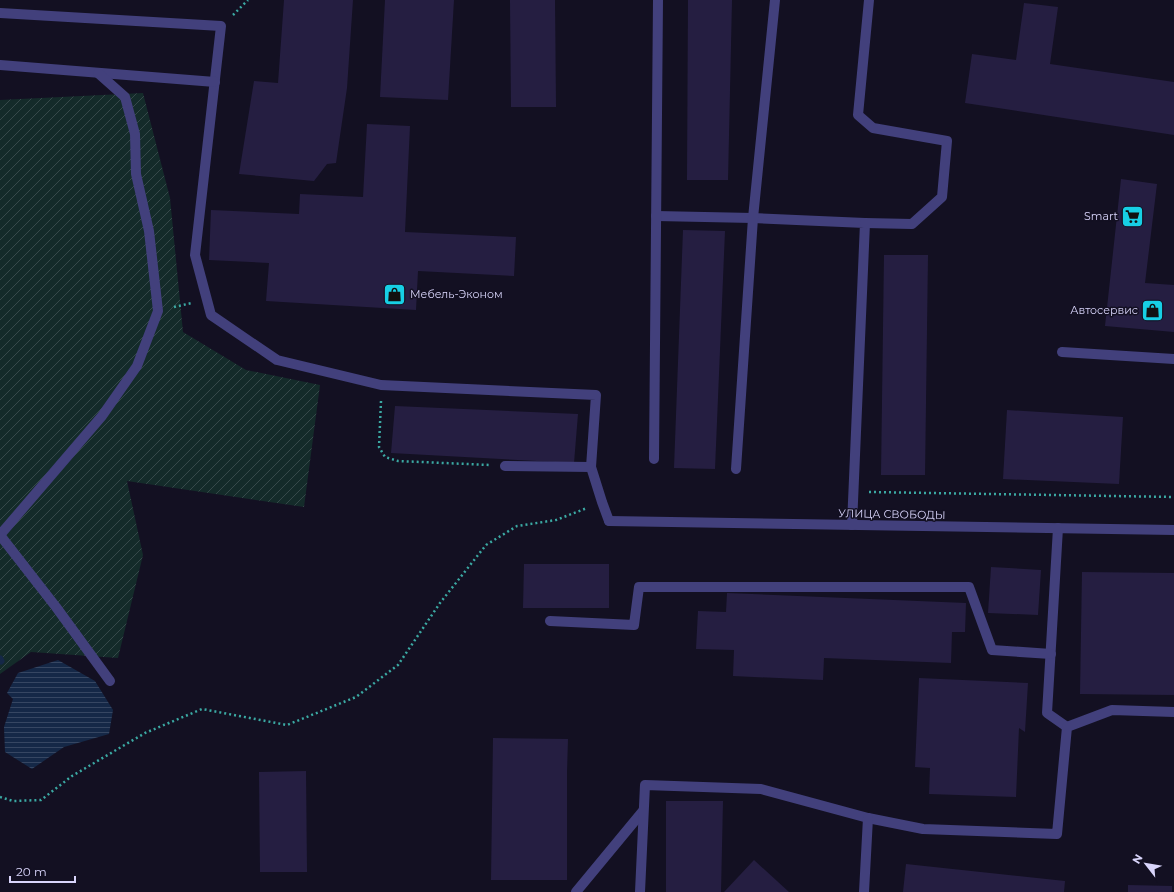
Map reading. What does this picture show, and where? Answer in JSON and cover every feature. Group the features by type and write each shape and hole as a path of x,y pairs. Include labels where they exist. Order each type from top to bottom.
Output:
{"street":[{"path":"654,459 658,0"},
{"path":"736,469 753,218 775,0"},
{"path":"656,216 912,224 942,197 946,141 872,128 858,115 869,0"},
{"path":"0,13 221,26 195,254 211,315 277,360 381,385 596,395 591,467 602,502"},
{"path":"0,65 214,82"},
{"path":"98,73 125,97 135,134 136,174 149,231 158,311 137,366 106,410 0,535 56,607 110,681"},
{"path":"852,525 865,223"},
{"path":"1062,352 1174,359"},
{"path":"505,466 591,467"},
{"name":"УЛИЦА СВОБОДЫ","path":"602,502 609,521 1174,530"},
{"path":"1058,528 1047,713 1067,727"},
{"path":"550,621 634,625 639,587 969,587 992,650 1051,654"},
{"path":"1067,727 1112,710 1174,712"},
{"path":"640,892 645,786 761,789 868,818 923,829 1057,834 1067,727"},
{"path":"576,892 643,811"},
{"path":"864,892 868,818"}],"path":[{"path":"221,26 248,0"},
{"path":"158,311 193,303 209,304"},
{"path":"381,385 379,448 385,457 398,460 505,466"},
{"path":"853,492 1174,497"},
{"path":"0,797 13,801 41,800 72,776 145,733 202,709 287,725 356,697 398,665 440,603 486,545 517,526 556,520 602,502"}],"green space":[{"path":"143,93 170,198 183,332 246,370 320,385 304,507 127,481 143,555 118,658 31,652 0,674 0,100"}],"water":[{"path":"58,660 95,681 113,710 109,734 64,747 32,769 5,752 4,727 13,699 7,693 18,673"}],"building":[{"path":"284,0 353,0 347,88 336,163 327,164 314,181 239,174 254,81 278,83"},
{"path":"385,0 454,0 448,100 380,97"},
{"path":"510,0 555,0 556,107 511,107"},
{"path":"688,0 732,0 728,180 687,180"},
{"path":"1024,3 1058,7 1050,64 1174,82 1174,135 965,103 972,54 1016,60"},
{"path":"367,124 410,126 405,232 516,237 514,276 418,271 416,310 266,301 269,263 209,260 211,210 299,214 300,194 363,197"},
{"path":"1121,179 1157,184 1145,283 1174,285 1174,332 1105,326"},
{"path":"683,230 725,231 715,469 674,468"},
{"path":"884,255 928,255 925,475 881,475"},
{"path":"395,406 578,414 574,463 391,453"},
{"path":"1007,410 1123,417 1119,484 1003,479"},
{"path":"524,564 609,564 609,608 523,608"},
{"path":"991,567 1041,570 1038,615 988,613"},
{"path":"1082,572 1174,573 1174,695 1080,694"},
{"path":"727,593 966,603 965,632 952,632 951,663 824,658 823,680 733,676 734,650 696,649 698,611 726,612"},
{"path":"919,678 1028,683 1025,732 1019,728 1016,797 929,794 930,768 915,767"},
{"path":"493,738 568,739 567,880 491,880"},
{"path":"306,771 307,872 260,872 259,772"},
{"path":"666,801 723,801 721,892 666,892"},
{"path":"754,860 789,892 724,892"},
{"path":"906,864 1065,881 1064,892 903,892"},
{"path":"1128,885 1172,886 1172,892 1128,892"}],"place":[{"name":"Smart","path":"1133,216"},
{"name":"Мебель-Эконом","path":"394,294"},
{"name":"Автосервис","path":"1153,310"}]}
